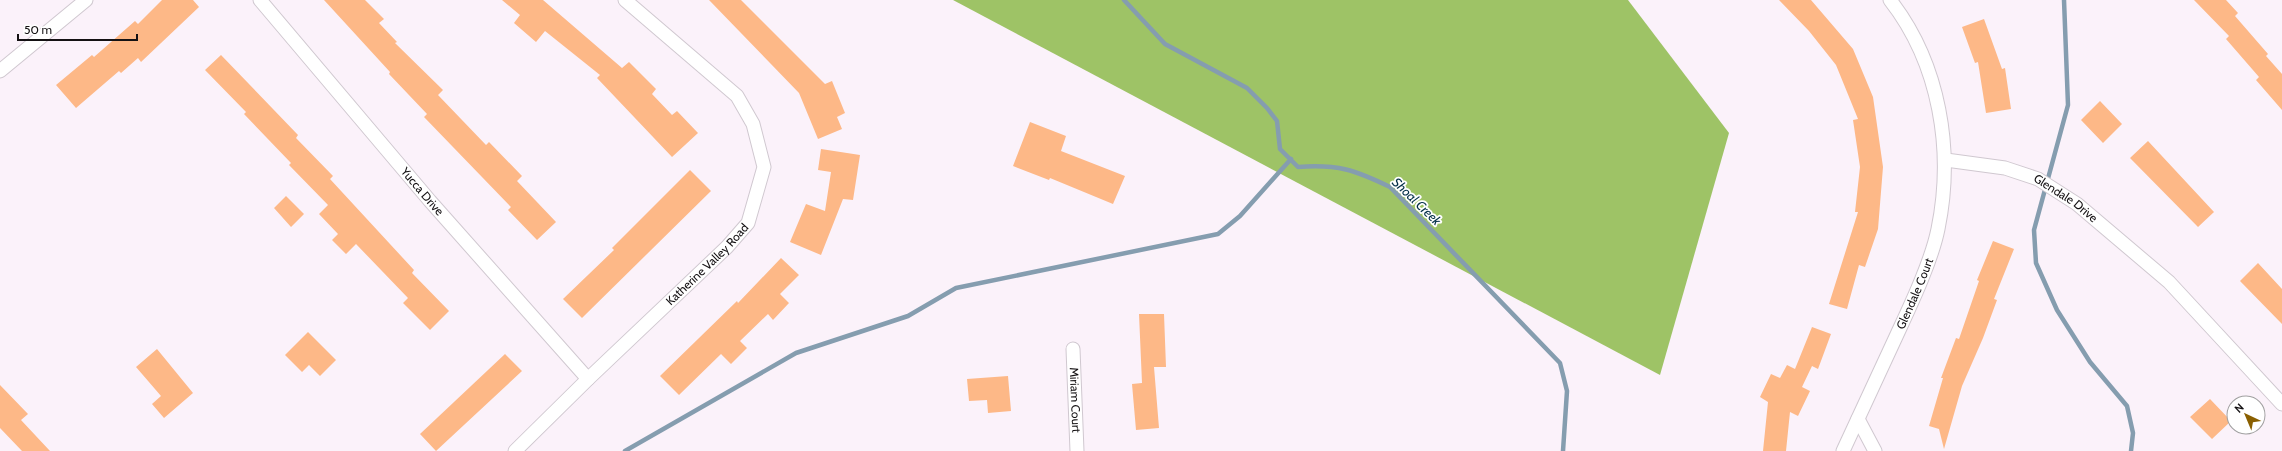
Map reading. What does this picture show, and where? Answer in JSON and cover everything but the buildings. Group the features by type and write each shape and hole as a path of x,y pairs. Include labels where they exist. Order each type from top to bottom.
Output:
{"street":[{"path":"0,71 86,0"},
{"name":"Yucca Drive","path":"260,0 430,201 588,379"},
{"name":"Katherine Valley Road","path":"515,451 588,379 727,247 744,228 748,223 764,167 753,124 737,96 625,0"},
{"path":"1890,0 1901,13 1923,54 1938,104 1946,160"},
{"name":"Glendale Drive","path":"1946,160 2005,168 2038,179 2076,204 2169,282 2282,404"},
{"name":"Glendale Court","path":"1843,451 1916,292 1938,230 1946,160"},
{"name":"Miriam Court","path":"1073,349 1077,451"},
{"path":"1858,419 1875,451"}],"green space":[{"path":"953,0 1628,0 1729,133 1660,375"}],"waterway":[{"name":"Shoal Creek","path":"1124,0 1165,44 1247,88 1267,108 1277,121 1280,149 1298,167 1324,166 1356,172 1390,187 1560,363 1567,391 1563,451"},
{"path":"2064,0 2068,105 2034,230 2036,263 2057,310 2090,362 2127,406 2133,433 2131,451"},
{"path":"625,451 796,353 908,316 956,288 1218,234 1240,216 1291,159"}]}
